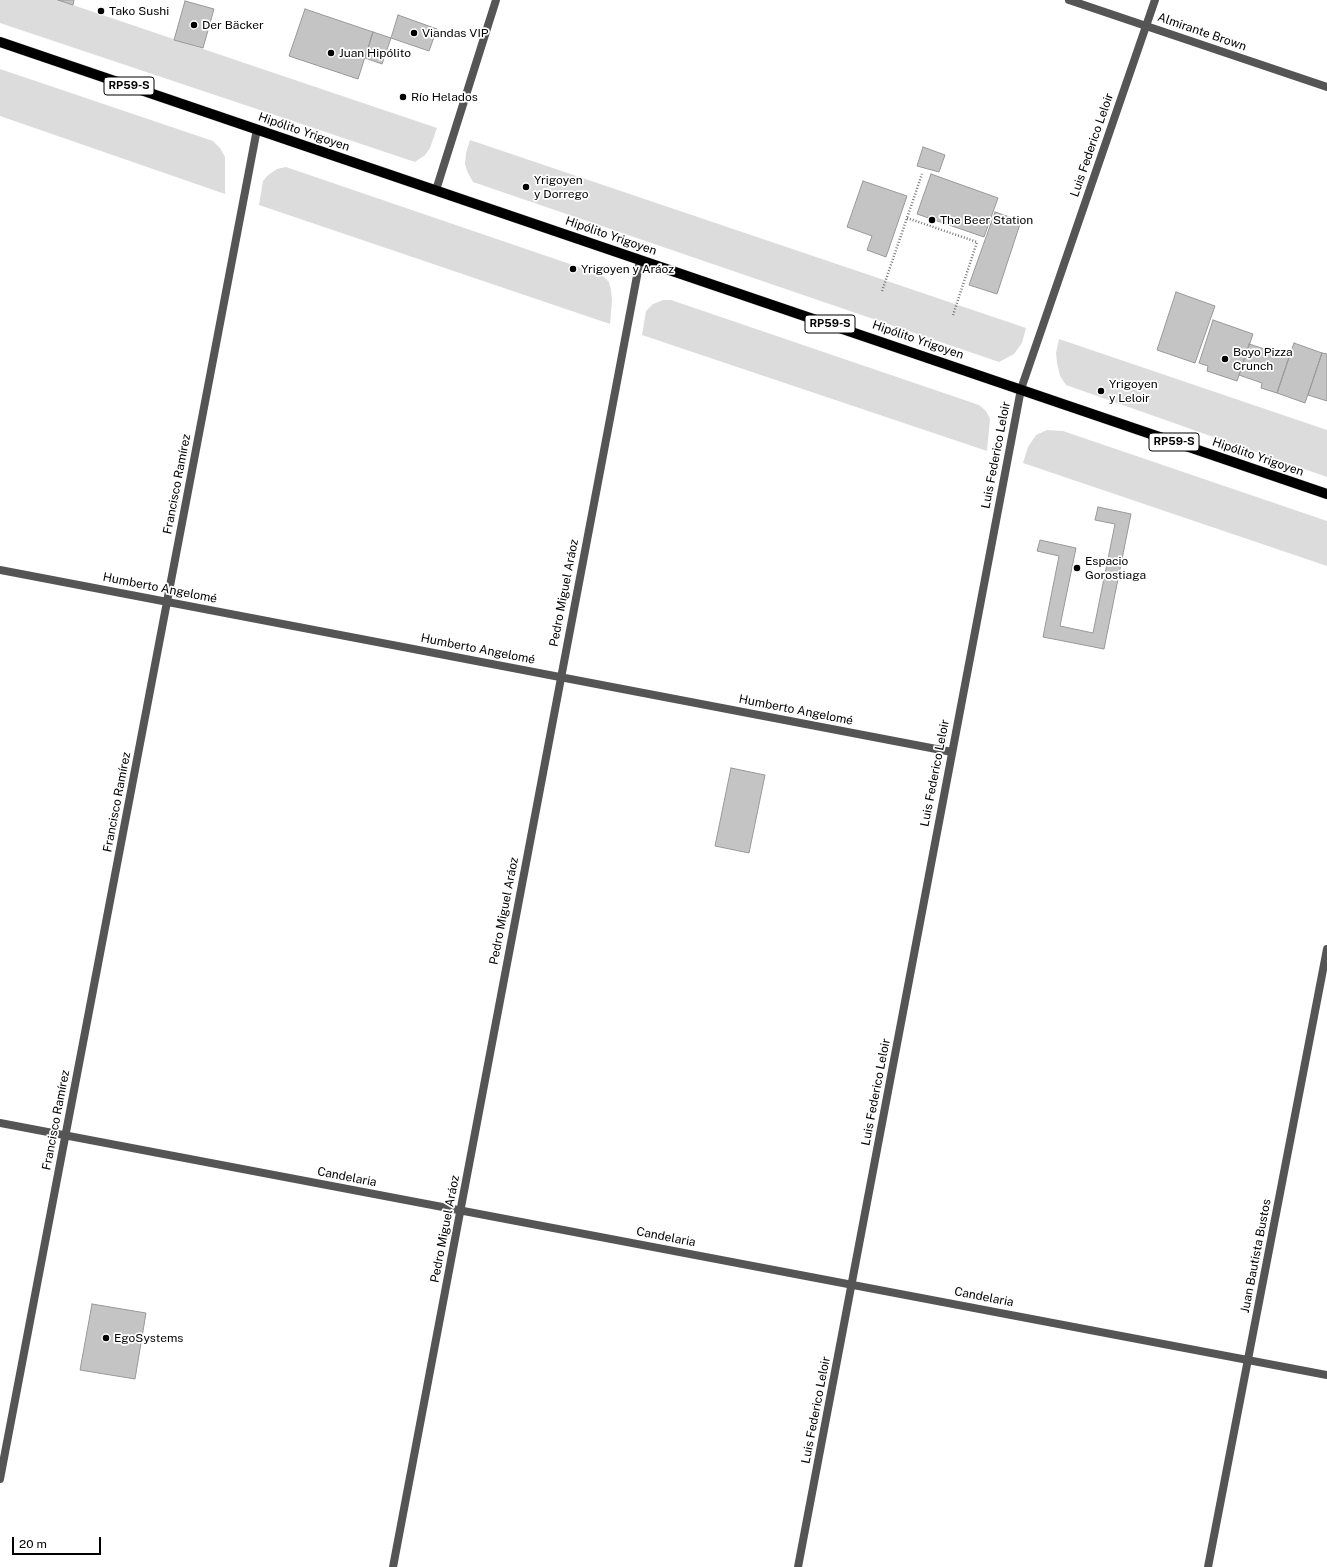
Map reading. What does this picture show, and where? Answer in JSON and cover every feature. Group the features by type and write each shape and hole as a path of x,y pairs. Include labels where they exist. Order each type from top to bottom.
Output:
{"main road":[{"name":"Hipólito Yrigoyen","path":"0,42 1327,494"}],"street":[{"path":"436,190 496,0"},
{"name":"Almirante Brown","path":"1069,0 1327,87"},
{"name":"Luis Federico Leloir","path":"798,1567 1021,389 1155,0"},
{"name":"Francisco Ramírez","path":"0,1479 257,129"},
{"name":"Pedro Miguel Aráoz","path":"393,1567 640,260"},
{"name":"Humberto Angelomé","path":"0,570 952,752"},
{"name":"Juan Bautista Bustos","path":"1208,1567 1327,949"},
{"name":"Candelaria","path":"0,1123 1327,1375"}],"path":[{"path":"882,291 922,174"},
{"path":"907,218 978,242 953,315"}],"shaded area":[{"path":"0,0 58,0 437,128 430,148 425,155 415,162 0,23"},
{"path":"0,69 213,141 220,148 225,157 225,194 0,116"},
{"path":"470,140 1026,328 1022,343 1014,354 999,362 473,182 465,164 466,153"},
{"path":"286,167 602,275 609,282 611,290 612,301 610,324 259,205 263,181 268,175 277,169"},
{"path":"663,300 671,300 979,405 986,411 990,419 987,451 642,335 646,311 653,304"},
{"path":"1059,339 1327,430 1327,477 1066,385 1060,376 1057,363 1056,353"},
{"path":"1047,430 1063,431 1327,521 1327,566 1023,463 1028,447 1036,435"}],"building":[{"path":"58,0 74,0 73,5"},
{"name":"Der Bäcker","path":"185,1 214,9 203,48 174,40"},
{"path":"305,9 373,32 358,79 289,56"},
{"name":"Viandas VIP","path":"398,15 437,29 429,51 391,38"},
{"path":"373,32 391,38 382,64 365,58"},
{"path":"923,147 945,155 939,172 917,166"},
{"path":"931,174 998,198 984,237 917,214"},
{"path":"863,181 907,196 886,257 867,250 872,236 847,227"},
{"path":"995,212 1021,221 997,294 969,285"},
{"path":"1176,292 1215,306 1195,363 1157,350"},
{"path":"1213,320 1253,334 1237,381 1207,371 1208,366 1199,363"},
{"path":"1294,343 1322,353 1305,403 1277,393"},
{"path":"1249,344 1289,357 1277,393 1261,388 1262,383 1239,375"},
{"path":"1322,353 1327,354 1327,401 1308,395"},
{"path":"1098,507 1131,514 1104,649 1043,637 1059,556 1037,551 1040,540 1076,548 1060,626 1093,633 1115,524 1095,520"},
{"path":"731,768 765,775 749,853 715,846"},
{"path":"92,1304 146,1313 135,1379 80,1370"}],"place":[{"name":"Tako Sushi","path":"101,11"},
{"name":"Der Bäcker","path":"194,25"},
{"name":"Viandas VIP","path":"414,33"},
{"name":"Juan Hipólito","path":"331,53"},
{"name":"Río Helados","path":"403,97"},
{"name":"Yrigoyen y Dorrego","path":"526,187"},
{"name":"The Beer Station","path":"932,220"},
{"name":"Yrigoyen y Aráoz","path":"573,269"},
{"name":"Boyo Pizza Crunch","path":"1225,359"},
{"name":"Yrigoyen y Leloir","path":"1101,391"},
{"name":"Espacio Gorostiaga","path":"1077,568"},
{"name":"EgoSystems","path":"106,1338"}]}
